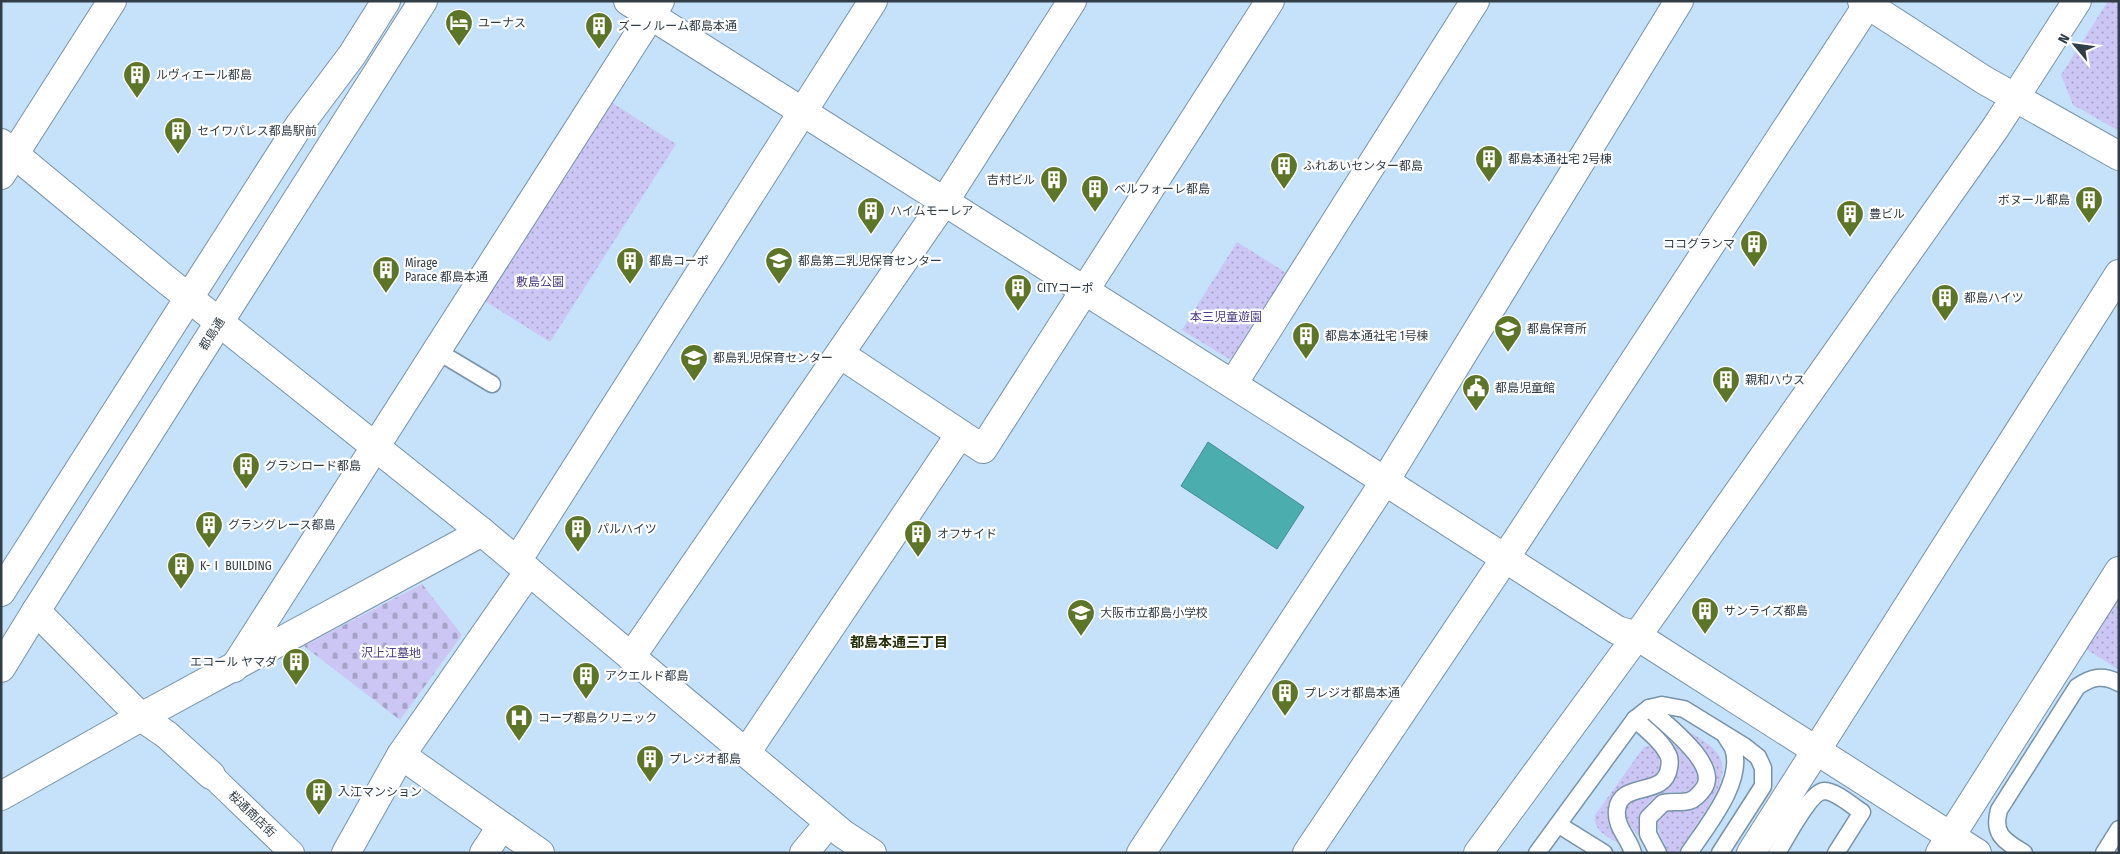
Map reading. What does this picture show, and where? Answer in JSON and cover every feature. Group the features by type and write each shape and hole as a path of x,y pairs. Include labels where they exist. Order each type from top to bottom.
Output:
{"street":[{"path":"112,1 6,157 219,322 375,449 482,532 842,834 872,853"},
{"path":"1,592 298,127 352,55 386,1"},
{"name":"都島通","path":"1,668 424,1"},
{"path":"628,1 655,8 803,112 1617,630 1637,636 1816,750 1945,844 1977,853"},
{"path":"346,853 401,755 523,566 803,112 874,1"},
{"path":"631,657 944,202 1072,1"},
{"path":"840,354 983,449 1270,1"},
{"path":"1233,384 1475,1"},
{"path":"1141,853 1385,481 1679,1"},
{"path":"1478,853 1637,636 2015,97 2077,1"},
{"path":"1307,853 1505,558 1867,3 1984,80 2119,156"},
{"path":"234,668 655,8"},
{"path":"1751,853 2119,274"},
{"path":"746,753 960,434"},
{"path":"1,796 482,532"},
{"path":"1945,844 2119,571"},
{"path":"36,611 141,718 168,735 211,775"},
{"path":"401,755 540,853"},
{"name":"桜通商店街","path":"211,775 292,853"},
{"path":"804,853 829,823"},
{"path":"484,853 501,826"}],"lane":[{"path":"437,351 492,384"},
{"path":"2024,853 2006,842 2000,835 1996,820 1999,810 2077,687 2094,678 2105,677 2119,683"},
{"path":"1537,853 1635,719 1649,708 1670,705 1684,709 1758,757 1763,768 1763,786 1720,853"},
{"path":"1649,708 1698,755 1707,775 1706,785 1699,795 1690,801 1663,803 1653,810 1648,818 1648,834 1658,853"},
{"path":"1634,853 1616,816 1619,802 1624,795 1631,791 1658,784 1669,771 1670,762 1668,753 1661,744 1635,719"},
{"path":"1689,853 1724,800 1731,783 1734,758 1733,749 1724,735"},
{"path":"1777,853 1812,797 1824,791 1832,793 1862,812 1836,853"},
{"path":"1559,824 1604,853"},
{"path":"2104,853 2119,829"}],"green space":[{"path":"2108,1 2119,1 2119,131 2073,105 2061,75"},
{"name":"敷島公園","path":"608,100 676,144 550,342 480,298"},
{"name":"本三児童遊園","path":"1237,242 1288,274 1236,358 1229,359 1182,330"},
{"name":"沢上江墓地","path":"422,584 462,635 400,720 304,646"},
{"path":"2119,597 2119,670 2086,649"},
{"path":"1684,731 1698,737 1715,750 1721,759 1723,768 1722,778 1702,816 1678,853 1667,853 1659,831 1659,816 1671,809 1701,802 1706,799 1712,791 1715,782 1716,774 1711,759 1702,747"},
{"path":"1667,738 1695,764 1698,779 1693,788 1688,791 1668,792 1653,798 1642,816 1640,831 1642,839 1626,820 1624,809 1627,804 1636,798 1666,788 1676,753"},
{"path":"1651,746 1659,758 1658,772 1651,778 1634,781 1619,790 1614,795 1608,808 1607,816 1612,831 1623,846 1599,830 1596,826 1595,815 1644,747"}],"shaded area":[{"path":"1208,442 1304,507 1277,549 1181,486"}],"place":[{"name":"ユーナス","path":"459,47"},
{"name":"ズーノルーム都島本通","path":"599,50"},
{"name":"ルヴィエール都島","path":"137,99"},
{"name":"セイワパレス都島駅前","path":"178,155"},
{"name":"都島本通社宅 2号棟","path":"1489,183"},
{"name":"ふれあいセンター都島","path":"1284,190"},
{"name":"吉村ビル","path":"1054,204"},
{"name":"ベルフォーレ都島","path":"1095,213"},
{"name":"ボヌール都島","path":"2089,224"},
{"name":"ハイムモーレア","path":"871,235"},
{"name":"豊ビル","path":"1850,238"},
{"name":"ココグランマ","path":"1754,268"},
{"name":"都島コーポ","path":"630,285"},
{"name":"都島第二乳児保育センター","path":"779,285"},
{"name":"Mirage Parace 都島本通","path":"386,294"},
{"name":"CITYコーポ","path":"1018,312"},
{"name":"都島ハイツ","path":"1945,322"},
{"name":"都島保育所","path":"1508,353"},
{"name":"都島本通社宅 1号棟","path":"1306,360"},
{"name":"都島乳児保育センター","path":"694,382"},
{"name":"親和ハウス","path":"1726,404"},
{"name":"都島児童館","path":"1476,412"},
{"name":"グランロード都島","path":"246,490"},
{"name":"グラングレース都島","path":"209,549"},
{"name":"パルハイツ","path":"578,553"},
{"name":"オフサイド","path":"918,558"},
{"name":"K-Ⅰ BUILDING","path":"181,590"},
{"name":"サンライズ都島","path":"1705,635"},
{"name":"大阪市立都島小学校","path":"1081,637"},
{"name":"エコール ヤマダ","path":"296,686"},
{"name":"アクエルド都島","path":"586,700"},
{"name":"プレジオ都島本通","path":"1285,717"},
{"name":"コープ都島クリニック","path":"519,742"},
{"name":"プレジオ都島","path":"650,783"},
{"name":"入江マンション","path":"319,816"}],"district":[{"name":"都島本通三丁目","path":"899,642"}]}
